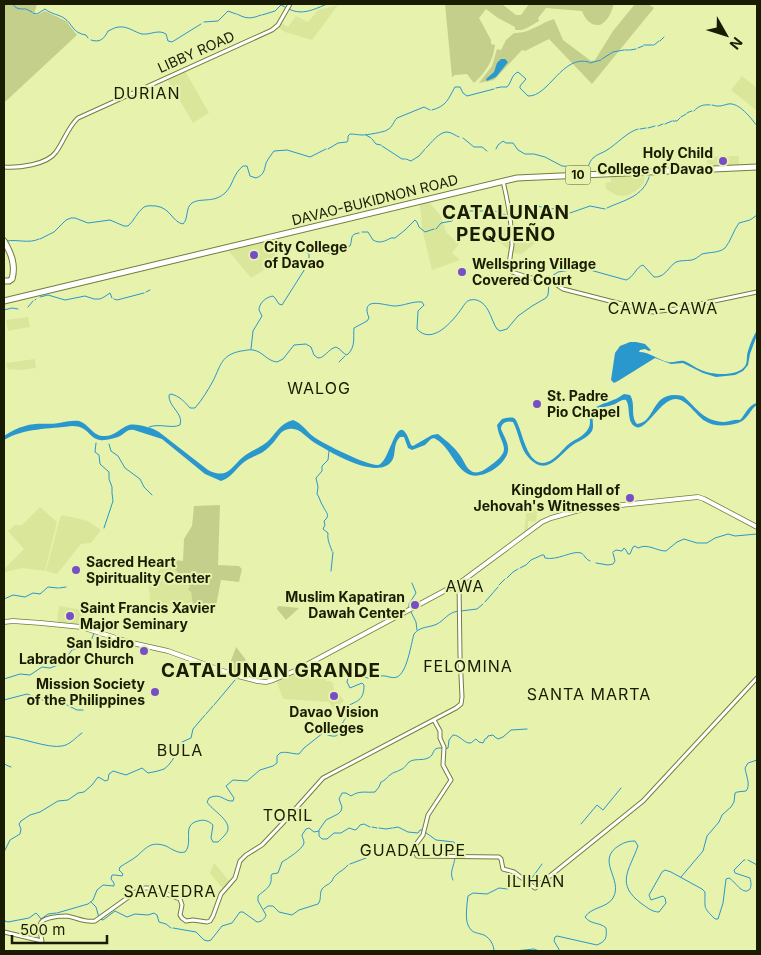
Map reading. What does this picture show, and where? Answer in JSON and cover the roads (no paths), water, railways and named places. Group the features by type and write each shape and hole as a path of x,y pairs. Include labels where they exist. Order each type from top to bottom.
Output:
{"highway":[{"name":"DAVAO-BUKIDNON ROAD","path":"4,301 503,180 530,176 757,167"},
{"path":"4,241 11,254 13,268 12,279 4,281"}],"main road":[{"path":"4,622 78,626 132,643 170,652 250,680 266,682 292,673 460,583 545,520 582,508 699,498 757,527"}],"street":[{"name":"LIBBY ROAD","path":"4,167 23,167 50,157 54,154 71,125 78,118 272,30 278,25 290,4"},
{"path":"503,180 512,228 512,253 509,268 512,272 554,283 564,289 653,312 674,310 757,292"},
{"path":"4,932 42,941 40,924 42,921 67,916 94,921 137,891 145,888 180,899 182,905 180,915 185,920 209,922 214,916 221,894 236,878 240,861 262,845 321,780 332,772 434,720 460,704 462,700 459,638 460,583"},
{"path":"434,720 440,731 444,747 444,766 451,780 426,818 423,834 414,847 417,856 499,857 503,869 513,872 535,888 643,801 757,678"}],"water":[{"path":"501,59 505,59 508,62 496,77 487,81 486,79 494,72 497,63"},
{"path":"757,330 748,365 743,371 735,375 716,377 683,363 671,364 655,358 614,383 611,380 615,353 620,346 630,342 645,344 651,350 645,349 639,352 647,353 664,361 684,361 705,372 711,373 737,372 742,370 746,364 747,353"},
{"path":"624,394 630,395 632,399 634,417 637,424 648,418 659,401 672,395 683,396 705,416 724,422 740,420 751,406 757,403 757,405 741,422 730,425 717,425 705,421 685,402 676,399 666,402 644,425 636,427 631,422 626,400 622,400 597,410 593,417 593,428 590,434 570,447 556,460 546,465 535,463 529,458 513,422 507,422 502,425 501,429 508,446 508,451 503,461 486,473 473,476 463,471 444,446 434,438 425,445 412,450 408,448 404,437 400,437 396,443 391,462 384,467 375,468 353,463 315,443 300,431 289,429 281,433 265,450 247,460 229,477 221,481 205,474 162,439 134,430 128,431 116,438 102,440 96,439 82,428 72,426 28,431 4,440 4,436 11,432 33,424 79,421 101,436 112,435 129,425 140,425 159,432 208,470 220,474 228,471 246,455 267,442 281,427 293,420 314,437 327,444 356,458 378,465 383,462 398,432 402,430 406,433 413,446 432,435 438,434 455,449 470,470 478,472 489,467 502,455 504,446 497,425 502,419 514,418 529,453 533,459 543,463 556,457 586,431 590,423 589,414 594,409"}],"waterway":[{"path":"13,4 16,8 25,9"},
{"path":"289,9 304,12 327,4"},
{"path":"262,15 275,11 281,5 285,7"},
{"path":"26,9 32,12"},
{"path":"33,13 37,14 45,9 67,20 75,30 86,35 88,38"},
{"path":"204,22 218,21 228,11 236,14"},
{"path":"237,14 249,18 261,15"},
{"path":"91,40 99,41 108,31 116,27 122,27 142,34 163,33 166,34 168,41 172,42 201,24"},
{"path":"660,41 664,37"},
{"path":"654,45 659,41"},
{"path":"644,45 653,45"},
{"path":"638,48 643,46"},
{"path":"630,50 636,49"},
{"path":"602,59 613,52 624,50"},
{"path":"590,63 601,60"},
{"path":"496,88 507,87 518,72 526,79 520,88 528,96 536,94 543,90 571,64 579,61 589,62"},
{"path":"432,110 444,104 455,87 460,87 467,96 494,89"},
{"path":"694,111 701,106 710,105"},
{"path":"712,105 736,105 757,126"},
{"path":"328,149 338,143 347,142 350,134 363,135 383,132 391,127 397,118 424,107 430,110"},
{"path":"687,113 692,111"},
{"path":"681,117 686,114"},
{"path":"673,121 677,121 680,118"},
{"path":"665,124 672,121"},
{"path":"658,126 663,124"},
{"path":"648,128 655,126"},
{"path":"640,129 646,128"},
{"path":"496,149 503,141 513,143 518,150 525,154 545,157 562,166 578,167 584,171 595,157 638,129"},
{"path":"426,148 444,132 459,137"},
{"path":"366,135 371,138"},
{"path":"463,138 474,147 482,147 487,151"},
{"path":"372,139 376,144 381,145"},
{"path":"382,146 405,159"},
{"path":"40,239 54,232 66,220 71,218 88,223 110,220 128,226 142,209 148,206 165,209 176,221 183,224 188,208 192,203 222,196 243,166 247,166 250,176 256,178 262,174 266,163 274,151 287,150 310,157 326,149"},
{"path":"406,159 411,161 425,149"},
{"path":"607,208 638,193 649,177"},
{"path":"511,216 528,212 537,206 550,209 565,207 567,212 570,213 590,206 605,209"},
{"path":"436,229 441,223 452,221 462,211 495,211 508,216"},
{"path":"550,280 558,272 583,268 626,280 643,265 654,277 658,277 664,274 676,262 692,260 702,254 723,250 739,223 750,220 757,215"},
{"path":"362,232 368,232 373,240 380,242 395,238 415,220 425,232 434,229"},
{"path":"251,349 253,331 262,316 259,307 265,299 273,296 282,305 308,264 309,254 298,250 300,243 318,247 327,253 334,254 350,246 353,236 359,233"},
{"path":"7,241 39,239"},
{"path":"149,427 180,425 180,417 171,403 169,395 176,396 190,408 195,408 209,388 225,358 234,353 253,350 277,362 283,359 294,345 306,344 311,347 314,355 318,358 323,357 336,347 347,355 353,346 354,328 369,318 367,311 370,304 394,306 422,302 424,305 418,311 417,329 423,334 429,335 442,330 448,325 467,301 476,300 486,307 495,326 500,331 507,329 518,316 546,298 549,284"},
{"path":"146,292 150,290"},
{"path":"40,297 48,295 65,300 85,296 100,299 110,293 112,298"},
{"path":"114,299 117,300 144,293"},
{"path":"28,307 33,301"},
{"path":"4,310 18,309"},
{"path":"339,362 345,356"},
{"path":"96,443 95,452 99,455 100,464 109,472 112,487 113,501 104,528"},
{"path":"109,444 111,451 118,456 125,468 140,479 144,487 152,495"},
{"path":"329,451 328,460 322,466 322,471 316,478 317,494 328,515 324,521 323,529 328,533 328,540 332,551"},
{"path":"613,552 616,550 622,551 624,548 630,554 635,546 638,548 645,546 666,551 684,539 697,543 707,543 728,534 735,536 757,534"},
{"path":"331,571 333,552"},
{"path":"520,568 542,555 550,559 578,552 590,561"},
{"path":"596,563 613,564 615,561 613,553"},
{"path":"507,578 518,569"},
{"path":"499,585 505,579"},
{"path":"409,609 409,604 416,593 412,583"},
{"path":"4,599 13,595 25,597 33,593 40,594 48,587 58,588"},
{"path":"59,588 66,587"},
{"path":"485,602 498,587"},
{"path":"461,611 477,609 483,604"},
{"path":"57,913 88,904 93,900 97,890 103,885 114,886 111,879 112,875 122,876 123,874 119,870 120,867 150,846 157,844 177,852 185,852 190,826 193,823 202,820 213,825 211,838 213,842 218,842 227,832 228,825 209,805 207,802 209,798 217,796 233,801 234,798 226,786 233,780 247,781 260,770 277,763 277,756 280,753 299,754 323,733 330,736 338,735 346,718 345,707 359,700 364,690 362,683 350,688 347,682 348,678 356,672 369,678 380,676 397,677 406,664 416,631 437,624 451,613 458,611"},
{"path":"411,612 416,622 417,630"},
{"path":"4,679 20,674 30,675 42,667 50,668 58,665 63,662 72,650 87,645 94,633"},
{"path":"214,705 235,680"},
{"path":"4,700 27,694 45,701 61,702 77,710 83,710"},
{"path":"206,714 213,706"},
{"path":"4,852 10,840 20,834 19,824 21,821 58,801 68,800 78,793 84,792 98,777 105,781 108,780 109,774 113,771 126,775 142,768 148,773 167,767 182,742 191,738 193,729 205,715"},
{"path":"445,749 448,748 449,740 453,735 468,743 472,743 476,739 483,743 488,736 493,735 498,739 511,730 527,729"},
{"path":"4,736 62,746 68,744 82,733"},
{"path":"319,830 326,820 341,811 342,807 339,799 342,793 351,796 360,792 375,792 381,782 392,773 403,768 409,762 428,758 434,750 442,748"},
{"path":"681,877 703,851 707,836 719,822 722,815 731,807 734,802 735,793 746,791 748,783 745,768 748,763 757,760"},
{"path":"4,763 11,767"},
{"path":"581,824 597,805 603,810 621,788"},
{"path":"319,831 319,836 322,839 327,839 334,833 341,833 349,828 355,830 364,824 370,827"},
{"path":"372,827 377,828"},
{"path":"393,828 398,827 408,832 418,833 422,830"},
{"path":"173,928 196,932 204,940 208,941 211,940 222,926 232,923 240,912 243,912 257,922 263,920 266,915 258,901 258,896 269,886 272,874 278,873 282,862 301,848 304,842 302,835 306,829 309,828 314,832 319,831"},
{"path":"379,828 392,828"},
{"path":"425,832 436,840 454,842 456,845 456,855"},
{"path":"560,951 554,941 557,936 597,945 605,939 606,928 585,917 591,911 607,904 613,898 615,884 609,857 622,844 635,841 638,846 626,877 629,890 642,904 650,910 657,912 666,903 665,898 663,896 651,900 649,895 665,870 702,889 705,892 707,910 715,919 718,919 723,903 726,879 729,878 744,891 750,889 750,878 735,873 734,870 745,860"},
{"path":"350,864 366,858"},
{"path":"453,880 452,872 455,858"},
{"path":"748,860 757,865"},
{"path":"529,882 542,864"},
{"path":"264,909 268,906 273,906 279,912 292,915 299,910 318,904 322,889 348,865"},
{"path":"494,951 488,938 473,931 468,925 466,915 468,896 473,893 487,894 499,888 508,889 512,885 528,885"},
{"path":"91,902 96,907 99,918"},
{"path":"100,919 103,920 115,911 127,917 135,914 148,915 154,913 157,915 159,922 171,928"},
{"path":"4,919 8,922 29,918 36,913 41,919 48,914 56,913"},
{"path":"515,951 534,949 539,951"}],"place":[{"name":"Holy Child College of Davao","path":"723,161"},
{"name":"City College of Davao","path":"254,255"},
{"name":"Wellspring Village Covered Court","path":"462,272"},
{"name":"St. Padre Pio Chapel","path":"537,404"},
{"name":"Kingdom Hall of Jehovah's Witnesses","path":"630,498"},
{"name":"Sacred Heart Spirituality Center","path":"76,570"},
{"name":"Muslim Kapatiran Dawah Center","path":"415,605"},
{"name":"Saint Francis Xavier Major Seminary","path":"70,616"},
{"name":"San Isidro Labrador Church","path":"144,651"},
{"name":"Mission Society of the Philippines","path":"155,692"},
{"name":"Davao Vision Colleges","path":"334,696"}],"district":[{"name":"DURIAN","path":"147,93"},
{"name":"CATALUNAN PEQUEÑO","path":"506,223"},
{"name":"CAWA-CAWA","path":"663,308"},
{"name":"WALOG","path":"319,388"},
{"name":"AWA","path":"465,586"},
{"name":"FELOMINA","path":"468,666"},
{"name":"CATALUNAN GRANDE","path":"271,670"},
{"name":"SANTA MARTA","path":"589,694"},
{"name":"BULA","path":"180,750"},
{"name":"TORIL","path":"288,815"},
{"name":"GUADALUPE","path":"413,850"},
{"name":"ILIHAN","path":"536,881"},
{"name":"SAAVEDRA","path":"170,891"}]}
